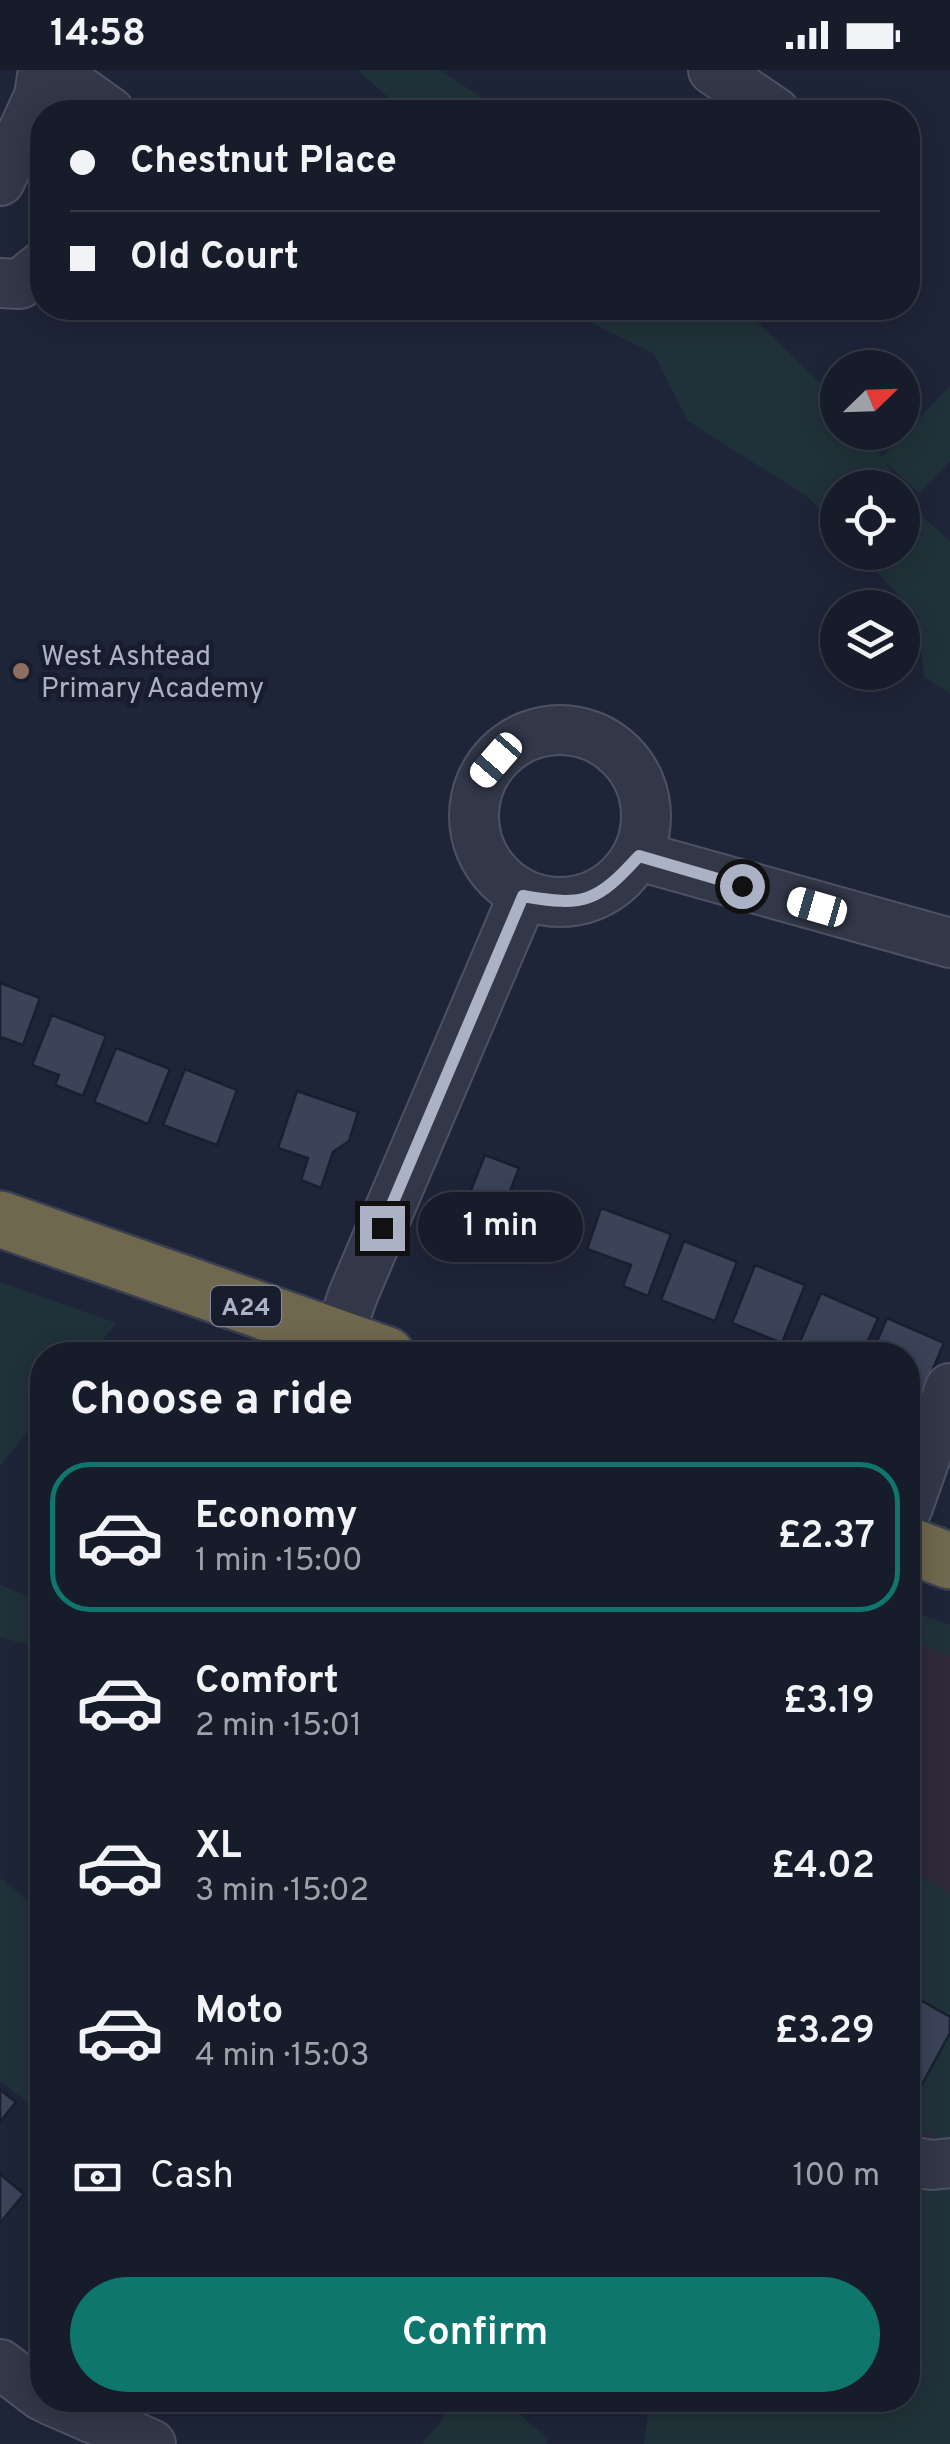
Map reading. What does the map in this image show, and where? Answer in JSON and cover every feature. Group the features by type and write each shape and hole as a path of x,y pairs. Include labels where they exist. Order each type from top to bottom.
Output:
{"highway":[{"name":"A24","path":"0,1219 348,1342"},
{"path":"920,1550 950,1561"}],"street":[{"path":"37,100 43,70"},
{"path":"51,70 93,100"},
{"path":"713,70 757,100"},
{"path":"0,181 30,116"},
{"path":"0,283 20,284 30,276"},
{"path":"554,728 599,737 634,768 648,812 639,856 609,889 567,904 523,896 488,866 472,823 481,778 510,743 554,728"},
{"path":"639,856 950,943"},
{"path":"361,1342 353,1295 523,896"},
{"path":"920,1473 950,1388"},
{"path":"920,2163 950,2163"},
{"path":"0,2364 30,2387"},
{"path":"78,2412 152,2444"}],"shaded area":[{"path":"358,70 440,70 486,100 391,100"},
{"path":"587,320 755,320 820,383 820,450 877,450 882,457 889,450 920,450 920,417 950,386 950,461 920,492 920,470 894,470 884,461 890,470 820,470 820,510 808,497 688,421 654,354"},
{"path":"920,512 950,541 950,693 924,677 920,590 894,590 875,570 920,570"},
{"path":"0,1282 116,1323 101,1342 30,1342 30,1429 0,1466"},
{"path":"0,1585 30,1597 30,1646 0,1637"},
{"path":"920,1614 950,1625 950,2444 919,2412"},
{"path":"920,1614 950,1625 950,1655 920,1644"},
{"path":"920,1875 950,1895 950,2017 920,2000"},
{"path":"0,1878 30,1902 30,2100 28,2103 0,2081"},
{"path":"950,2033 950,2140 921,2132 920,2088"},
{"path":"920,2183 950,2187 950,2444 644,2444 648,2412 920,2412"},
{"path":"448,2412 516,2412 549,2439 545,2444 422,2444"}],"building":[{"path":"0,983 40,998 23,1045 1,1037 0,1040"},
{"path":"52,1015 106,1036 83,1096 55,1085 59,1075 32,1065"},
{"path":"116,1048 170,1069 148,1124 94,1102"},
{"path":"185,1069 237,1090 217,1145 163,1125"},
{"path":"297,1091 358,1112 349,1141 333,1152 321,1188 301,1180 308,1158 278,1148"},
{"path":"485,1155 519,1168 509,1194 553,1212 541,1242 463,1210"},
{"path":"601,1208 671,1234 648,1296 623,1286 631,1265 587,1249"},
{"path":"684,1241 737,1262 715,1321 661,1300"},
{"path":"755,1265 805,1285 782,1342 732,1323"},
{"path":"821,1293 878,1318 868,1342 800,1342"},
{"path":"887,1318 944,1343 920,1399 920,1342 877,1342"},
{"path":"920,2000 950,2017 950,2033 920,2088"},
{"path":"0,2090 16,2102 0,2122"},
{"path":"0,2174 24,2194 0,2223"}],"place":[{"name":"West Ashtead Primary Academy","path":"21,671"}],"route":[{"path":"382,1228 523,896 567,904 609,889 639,856 742,886"}]}
